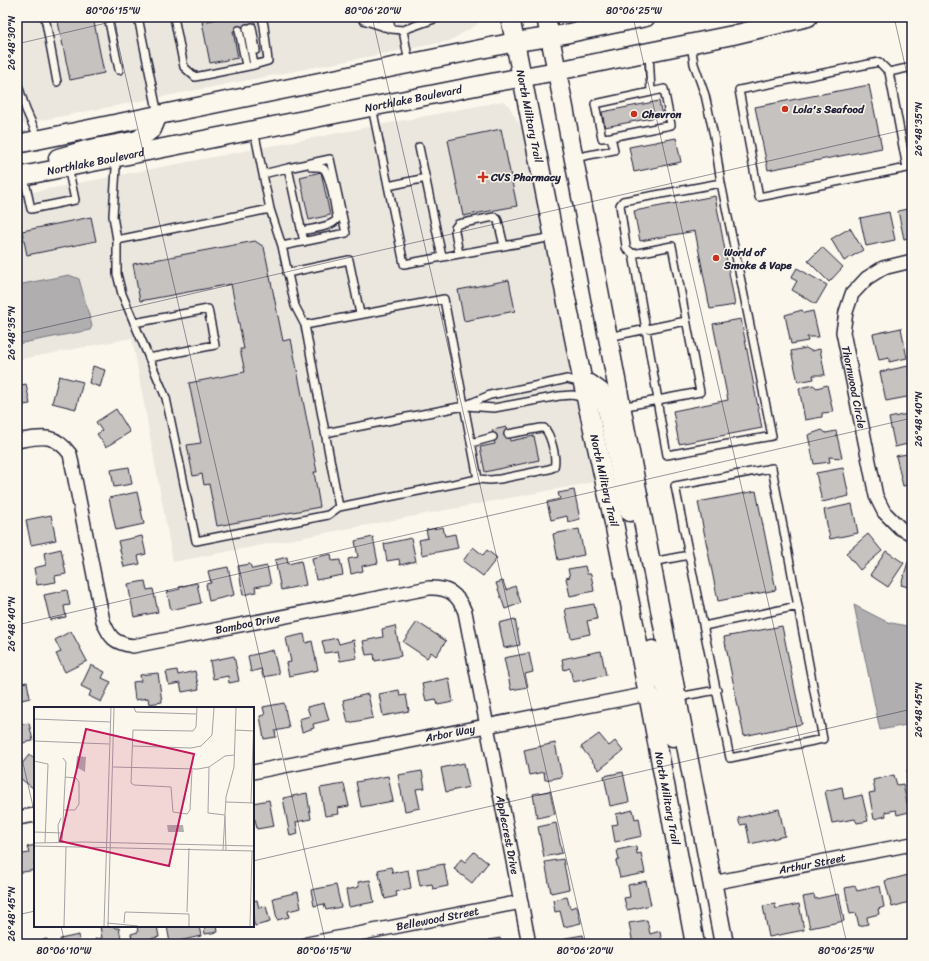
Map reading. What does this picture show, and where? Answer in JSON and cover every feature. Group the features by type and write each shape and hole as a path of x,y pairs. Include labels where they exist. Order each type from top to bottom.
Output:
{"main road":[{"name":"North Military Trail","path":"510,17 584,390 614,523 695,944"},
{"path":"546,17 724,944"},
{"path":"17,144 515,42 550,37 600,22 645,17"},
{"name":"Northlake Boulevard","path":"20,176 691,44 808,17"},
{"path":"20,176 57,158 90,149 138,140 152,129 158,115"},
{"path":"584,390 590,384 601,392 607,409 628,506 650,555"},
{"path":"614,523 630,544 656,672 676,698"},
{"path":"648,694 662,705 668,717 689,819 703,835"}],"street":[{"name":"Thornwood Circle","path":"912,261 883,268 867,278 852,294 846,312 843,332 876,496 884,512 900,528 912,534"},
{"name":"Bamboo Drive","path":"17,441 45,437 57,441 70,454 103,621 108,634 123,645 133,646 429,588 447,590 456,596 462,603 465,612 487,726"},
{"name":"Arbor Way","path":"254,772 648,694"},
{"name":"Applecrest Drive","path":"487,726 529,944"},
{"path":"17,818 34,815"},
{"name":"Arthur Street","path":"712,883 912,844"},
{"name":"Bellewood Street","path":"307,944 521,902"}],"lane":[{"path":"45,17 57,82"},
{"path":"108,17 119,70"},
{"path":"138,17 158,115"},
{"path":"174,17 184,67 195,77 268,61 262,17"},
{"path":"374,22 382,17"},
{"path":"374,22 388,17"},
{"path":"374,22 403,30 440,17"},
{"path":"249,28 253,65"},
{"path":"239,30 253,65"},
{"path":"403,30 410,64"},
{"path":"691,44 694,64 704,94 714,136 721,183 772,436 667,455 633,254 626,248 620,204 623,201 721,183"},
{"path":"649,52 651,92"},
{"path":"879,62 888,72 907,168 759,197 739,90 879,62"},
{"path":"888,72 912,67"},
{"path":"17,82 26,110 39,140"},
{"path":"664,89 671,125 611,137 602,138 595,104 664,89"},
{"path":"372,106 404,264 553,237"},
{"path":"254,130 270,209 282,246 294,306 305,325 339,507"},
{"path":"574,158 614,150 611,137"},
{"path":"419,147 442,257"},
{"path":"114,158 116,168 113,216 117,240 117,274 122,294 166,398 196,541 328,516 339,507 478,479 500,479 554,467 555,462 551,444 548,433 544,428 508,434"},
{"path":"263,174 330,160 346,232 282,246"},
{"path":"301,231 328,225 336,222 337,219 329,179 324,169 319,167 307,168 302,165"},
{"path":"20,176 31,209 75,200 68,167"},
{"path":"288,168 304,242"},
{"path":"388,186 426,178"},
{"path":"117,240 270,209"},
{"path":"459,254 455,231 458,224 487,218 494,217 497,219 504,246"},
{"path":"621,408 700,392 672,246 633,254"},
{"path":"287,273 349,260 360,314"},
{"path":"305,325 444,299 478,479"},
{"path":"134,323 208,309 215,345 149,358"},
{"path":"608,337 686,321"},
{"path":"325,433 464,406 490,395 567,379 584,390"},
{"path":"464,406 494,408 572,395 584,390"},
{"path":"471,443 493,437"},
{"path":"772,468 823,739 730,758 689,555 675,486 772,468"},
{"path":"650,555 689,555"},
{"path":"704,626 798,606"},
{"path":"676,698 717,690"}],"shaded area":[{"path":"17,17 483,17 475,26 449,41 17,125"},
{"path":"503,101 509,106 522,129 594,482 173,562 132,338 17,360 17,195"},
{"path":"69,275 79,279 92,326 90,330 17,344 17,285"},
{"path":"854,605 887,622 912,627 912,724 880,730"}],"building":[{"path":"57,17 93,17 104,73 70,80"},
{"path":"229,17 254,17 256,27 233,31 238,58 210,63 202,22"},
{"path":"869,85 882,148 768,170 755,107"},
{"path":"659,101 662,116 605,127 602,112"},
{"path":"501,129 517,206 463,216 448,140"},
{"path":"676,138 681,162 634,172 629,147"},
{"path":"321,172 330,215 309,220 300,177"},
{"path":"715,196 735,305 710,309 695,231 640,241 634,211"},
{"path":"912,208 912,237 904,239 898,211"},
{"path":"889,212 895,240 866,246 860,218"},
{"path":"91,217 96,241 27,255 22,231"},
{"path":"850,228 863,250 844,261 831,239"},
{"path":"255,241 264,247 283,341 291,339 317,472 314,472 320,507 217,526 209,484 204,485 202,474 193,476 187,445 201,443 189,383 245,372 240,349 244,349 231,284 140,301 133,264"},
{"path":"822,247 843,267 829,282 808,261"},
{"path":"797,268 827,285 816,304 792,290 797,281 791,278"},
{"path":"509,280 515,311 464,321 458,290"},
{"path":"802,310 804,313 813,311 819,337 807,337 808,341 791,344 785,315"},
{"path":"741,319 762,428 679,444 673,411 728,400 713,324"},
{"path":"901,328 907,358 889,362 889,358 879,360 873,334"},
{"path":"806,348 811,351 820,349 825,375 813,375 814,379 798,382 791,351"},
{"path":"93,366 105,370 100,387 89,383"},
{"path":"908,366 912,386 912,396 886,401 880,372"},
{"path":"59,376 83,382 76,409 52,403"},
{"path":"26,384 30,404 17,406 17,386"},
{"path":"813,385 817,388 827,385 833,412 822,413 822,417 805,420 799,388"},
{"path":"116,409 130,432 106,447 97,434 102,431 96,422"},
{"path":"912,413 912,443 895,447 889,418"},
{"path":"507,427 510,441 534,436 539,460 485,472 480,447 495,444 492,430"},
{"path":"822,430 826,433 836,431 842,458 829,457 830,462 814,464 808,435"},
{"path":"912,453 912,484 903,486 896,456"},
{"path":"129,467 132,484 114,487 111,470"},
{"path":"843,468 849,496 822,502 816,473"},
{"path":"574,490 580,519 568,522 567,516 551,520 547,502 560,499 558,493"},
{"path":"756,491 776,590 718,601 698,502"},
{"path":"137,492 144,524 116,530 109,498"},
{"path":"852,504 858,533 830,539 824,510"},
{"path":"51,515 56,540 31,545 26,520"},
{"path":"443,527 445,536 455,534 458,548 422,555 419,540 428,538 426,530"},
{"path":"579,529 584,555 558,560 553,534"},
{"path":"868,534 882,551 860,570 846,553"},
{"path":"142,536 146,554 138,556 140,564 124,567 118,541"},
{"path":"373,537 378,563 362,566 363,571 351,574 348,559 358,557 355,541"},
{"path":"411,538 416,561 400,565 399,559 387,561 384,544"},
{"path":"473,547 483,555 487,550 497,558 483,576 463,561"},
{"path":"61,549 66,574 55,576 56,582 37,585 34,568 46,565 44,553"},
{"path":"886,551 904,563 888,587 870,575"},
{"path":"331,554 332,561 340,560 343,575 316,580 312,558"},
{"path":"287,557 288,564 301,561 306,585 281,590 275,560"},
{"path":"908,562 912,563 912,588 901,585"},
{"path":"250,564 252,569 267,566 271,584 255,587 256,592 243,595 238,566"},
{"path":"585,566 587,574 591,574 594,591 570,596 566,578 570,577 568,569"},
{"path":"228,567 234,595 209,601 206,584 211,583 208,571"},
{"path":"145,581 147,590 153,589 158,612 134,617 128,584"},
{"path":"503,581 506,590 515,586 521,603 505,609 496,583"},
{"path":"197,583 201,603 171,610 167,592 180,589 179,587"},
{"path":"67,590 70,605 64,606 66,617 50,620 44,595"},
{"path":"594,604 597,619 587,621 590,634 571,638 565,609"},
{"path":"515,619 520,645 504,648 499,623"},
{"path":"417,622 446,641 436,656 431,652 427,658 403,642"},
{"path":"395,626 401,656 375,661 374,654 366,655 363,641 383,637 382,629"},
{"path":"782,626 802,724 744,736 724,637"},
{"path":"71,631 87,661 65,672 56,654 61,652 55,640"},
{"path":"304,634 306,643 312,641 318,670 289,676 286,663 291,662 286,638"},
{"path":"337,638 339,644 354,640 357,658 340,661 338,651 325,653 322,641"},
{"path":"273,650 279,674 263,677 261,669 251,672 248,656"},
{"path":"601,651 606,675 573,682 570,668 564,670 562,659"},
{"path":"529,653 533,672 525,674 528,687 511,690 504,658"},
{"path":"234,656 239,681 229,683 228,676 213,679 210,661"},
{"path":"91,665 105,672 102,678 111,682 101,702 89,696 91,691 81,686"},
{"path":"177,670 178,675 195,671 199,689 182,692 180,683 169,685 166,672"},
{"path":"158,673 162,702 149,704 148,698 135,700 133,682 141,681 140,675"},
{"path":"19,674 22,683 27,682 30,698 17,701 17,675"},
{"path":"449,678 453,702 438,705 436,699 426,701 422,684"},
{"path":"399,690 400,696 406,695 409,711 383,716 379,694"},
{"path":"368,694 373,718 348,723 343,700"},
{"path":"284,703 289,728 275,731 276,737 264,739 260,716 265,715 263,707"},
{"path":"324,703 329,720 313,724 314,728 302,732 299,719 310,716 307,707"},
{"path":"29,723 33,741 17,744 17,725"},
{"path":"599,734 609,746 615,741 623,751 599,770 581,747"},
{"path":"555,743 562,777 545,780 544,772 529,775 524,750"},
{"path":"29,755 34,758 33,788 17,776 17,770"},
{"path":"464,763 469,787 446,792 441,768"},
{"path":"912,769 912,794 907,770"},
{"path":"422,771 425,788 416,789 420,808 405,811 398,775"},
{"path":"623,772 629,802 610,806 604,776"},
{"path":"894,775 897,785 903,784 909,812 897,815 896,810 885,812 886,816 874,819 869,793 875,792 873,780"},
{"path":"388,776 393,801 361,807 356,782"},
{"path":"344,784 349,806 338,808 339,814 325,816 320,788"},
{"path":"842,787 844,799 862,795 868,821 857,823 855,819 832,823 825,791"},
{"path":"550,791 555,814 537,818 533,794"},
{"path":"307,793 311,819 296,822 298,834 290,836 283,798"},
{"path":"269,800 274,826 257,829 254,820 254,803"},
{"path":"779,809 785,836 750,844 746,824 740,825 738,818"},
{"path":"633,810 635,819 639,818 642,836 615,842 612,825 618,824 616,814"},
{"path":"556,823 562,853 544,857 538,827"},
{"path":"34,845 34,870 17,873 17,855 29,853 27,847"},
{"path":"636,846 637,854 641,853 645,873 620,878 616,861 619,860 617,850"},
{"path":"474,852 488,863 472,883 454,869 461,859 465,862"},
{"path":"563,859 569,889 551,893 545,862"},
{"path":"444,864 448,886 433,889 432,884 420,886 417,869"},
{"path":"391,867 393,873 408,870 411,888 396,892 397,896 385,899 378,870"},
{"path":"912,874 912,910 909,902 892,907 885,881"},
{"path":"370,880 374,902 349,907 346,890 359,887 358,882"},
{"path":"646,881 651,905 627,910 624,898 630,897 628,885"},
{"path":"336,885 341,907 326,910 324,904 314,906 311,890"},
{"path":"855,886 857,891 880,886 884,907 878,909 879,914 867,917 868,924 859,926 856,913 850,914 845,888"},
{"path":"298,892 301,908 288,911 289,917 277,920 273,898"},
{"path":"839,894 844,921 810,928 803,897 814,895 815,899"},
{"path":"567,897 570,908 577,906 581,923 564,927 560,911 555,912 553,900"},
{"path":"257,900 259,908 266,906 270,922 255,926 254,901"},
{"path":"775,904 776,909 799,904 804,930 769,937 763,906"},
{"path":"647,920 650,934 660,931 662,944 633,944 629,923"},
{"path":"100,927 119,928 122,944 96,944 95,939 102,938"},
{"path":"137,927 157,927 159,937 149,939 150,944 133,944 131,934 138,932"},
{"path":"167,927 199,927 201,936 170,943"},
{"path":"204,927 217,927 218,932 205,934"},
{"path":"79,935 80,943 87,942 88,944 61,944 60,939"},
{"path":"583,935 585,944 567,944 566,938"},
{"path":"500,938 502,944 490,944 489,940"},
{"path":"47,939 48,944 30,944 30,942"}],"place":[{"name":"Lola's Seafood","path":"785,109"},
{"name":"Chevron","path":"634,114"},
{"name":"CVS Pharmacy","path":"483,177"},
{"name":"World of Smoke & Vape","path":"716,258"}]}
